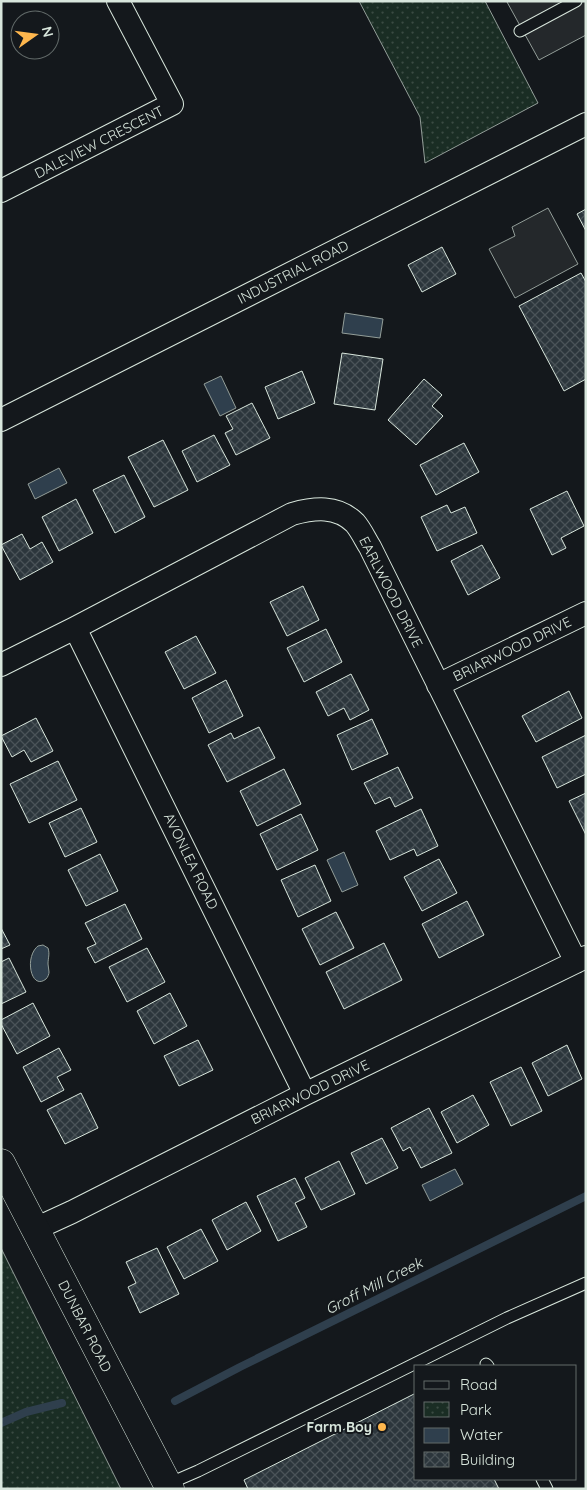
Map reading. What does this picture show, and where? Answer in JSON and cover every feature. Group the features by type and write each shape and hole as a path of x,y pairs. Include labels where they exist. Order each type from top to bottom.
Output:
{"street":[{"name":"DALEVIEW CRESCENT","path":"1,191 172,104 118,1"},
{"name":"INDUSTRIAL ROAD","path":"1,420 586,124"},
{"name":"EARLWOOD DRIVE","path":"1,665 292,514 314,508 337,511 355,523 370,547 438,685 581,959"},
{"name":"BRIARWOOD DRIVE","path":"438,685 586,613"},
{"name":"AVONLEA ROAD","path":"75,628 305,1094"},
{"name":"BRIARWOOD DRIVE","path":"35,1229 581,959"},
{"name":"DUNBAR ROAD","path":"1,1162 169,1487"}],"lane":[{"path":"520,31 576,1"},
{"path":"169,1487 507,1318 586,1283"}],"green space":[{"path":"359,1 485,1 538,103 425,163 420,117"},
{"path":"1,1248 121,1489 1,1489"}],"shaded area":[{"path":"586,1 586,35 539,60 507,2"},
{"path":"548,208 578,264 515,298 489,249 515,236 512,227"}],"water":[{"path":"345,313 383,319 380,338 342,333"},
{"path":"221,376 236,408 220,416 204,384"},
{"path":"59,468 67,483 35,499 28,484"},
{"path":"344,852 358,885 342,892 327,860"},
{"path":"43,945 49,950 49,973 46,979 41,981 33,977 30,964 34,951 38,946"},
{"path":"455,1169 463,1184 430,1201 422,1185"}],"building":[{"path":"586,209 586,231 577,214"},
{"path":"442,247 456,274 422,292 408,265"},
{"path":"581,273 586,282 586,379 564,391 519,306"},
{"path":"342,353 383,359 375,410 334,404"},
{"path":"302,371 315,403 278,419 265,387"},
{"path":"424,379 442,395 432,406 443,416 416,445 388,420"},
{"path":"252,403 270,438 236,455 225,433 233,429 226,416"},
{"path":"214,435 230,465 197,482 182,451"},
{"path":"163,440 188,490 154,507 128,457"},
{"path":"464,443 479,472 436,495 420,465"},
{"path":"124,475 145,517 115,533 93,490"},
{"path":"567,491 584,526 561,538 566,548 552,555 530,509"},
{"path":"76,499 93,533 59,551 42,517"},
{"path":"447,505 451,513 465,507 477,533 437,551 421,517"},
{"path":"22,534 30,549 42,542 53,562 20,580 1,545"},
{"path":"482,545 500,578 468,595 451,561"},
{"path":"303,586 319,620 287,636 270,602"},
{"path":"326,629 342,662 304,682 287,648"},
{"path":"196,636 216,673 184,689 165,652"},
{"path":"351,674 369,710 350,720 344,708 328,716 316,692"},
{"path":"226,680 243,716 209,733 192,698"},
{"path":"569,691 582,718 536,742 522,716"},
{"path":"36,718 53,751 31,762 24,750 12,757 1,736"},
{"path":"372,719 388,754 352,770 337,735"},
{"path":"259,727 275,758 227,782 208,745 231,733 234,739"},
{"path":"586,735 586,774 557,788 542,757"},
{"path":"58,761 77,800 29,823 10,784"},
{"path":"398,767 413,798 395,807 390,797 375,804 364,783"},
{"path":"284,769 301,804 257,826 240,791"},
{"path":"586,793 586,835 569,801"},
{"path":"81,808 97,842 65,857 49,823"},
{"path":"421,809 438,846 417,856 414,849 390,860 376,831"},
{"path":"301,814 318,850 277,870 260,834"},
{"path":"100,854 118,891 86,906 68,870"},
{"path":"439,859 457,893 422,911 404,877"},
{"path":"315,865 331,901 298,917 281,880"},
{"path":"467,901 484,935 439,958 422,924"},
{"path":"125,904 142,939 95,963 87,948 96,944 85,923"},
{"path":"336,912 354,948 320,965 302,929"},
{"path":"1,928 10,945 1,949"},
{"path":"384,943 402,980 344,1009 326,972"},
{"path":"147,948 165,982 127,1002 109,967"},
{"path":"9,958 26,992 1,1004 1,962"},
{"path":"170,993 187,1026 154,1044 137,1011"},
{"path":"33,1003 50,1036 17,1054 1,1024 1,1020"},
{"path":"198,1040 213,1070 179,1086 164,1056"},
{"path":"567,1045 582,1079 548,1096 532,1063"},
{"path":"59,1048 71,1070 57,1077 64,1090 41,1102 23,1067"},
{"path":"521,1067 542,1111 511,1126 490,1082"},
{"path":"81,1093 98,1128 65,1144 47,1110"},
{"path":"473,1095 489,1125 457,1143 441,1112"},
{"path":"429,1108 452,1153 421,1168 410,1147 403,1151 391,1128"},
{"path":"382,1138 398,1168 366,1184 351,1153"},
{"path":"339,1161 355,1194 321,1210 305,1178"},
{"path":"295,1178 305,1198 295,1203 307,1227 278,1241 257,1196"},
{"path":"246,1202 261,1231 227,1250 212,1220"},
{"path":"201,1229 218,1261 184,1279 167,1247"},
{"path":"157,1248 179,1294 140,1313 128,1287 136,1283 126,1262"},
{"name":"Farm Boy","path":"414,1394 414,1480 494,1480 499,1489 248,1489 244,1480"}],"waterway":[{"name":"Groff Mill Creek","path":"175,1401 586,1196"},
{"name":"Groff Mill Creek","path":"1,1423 26,1412 62,1403"}],"place":[{"name":"Farm Boy","path":"382,1427"}]}
